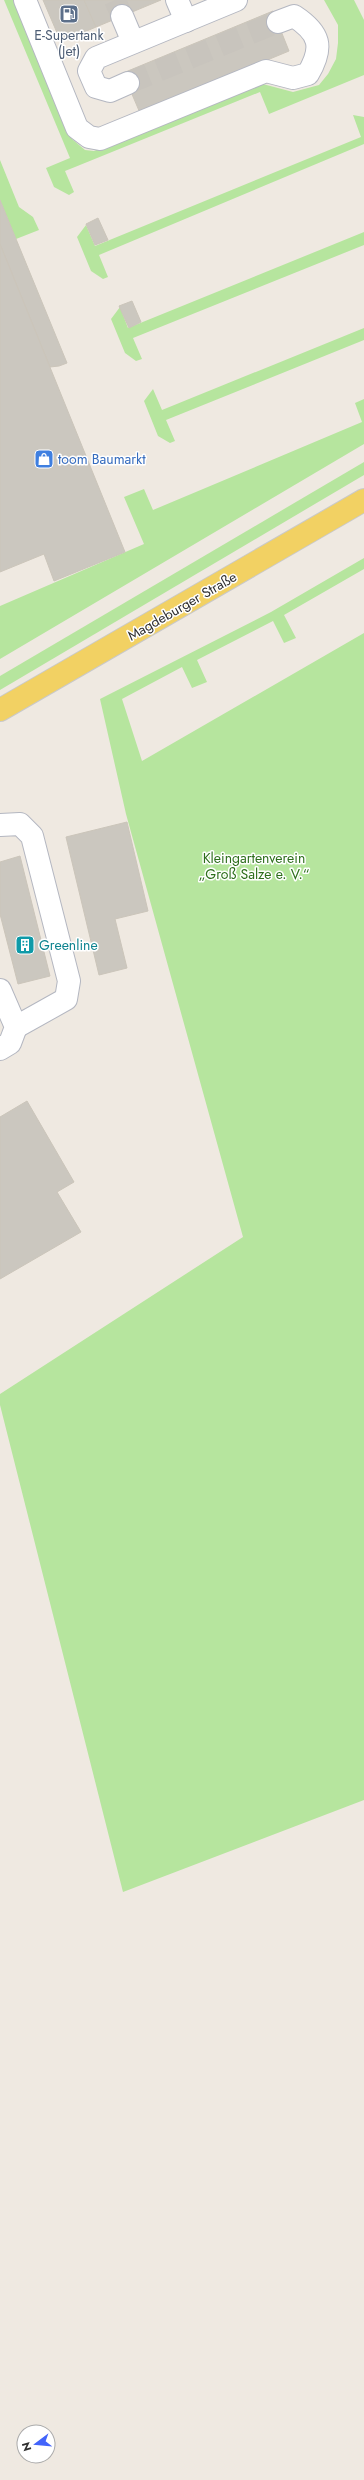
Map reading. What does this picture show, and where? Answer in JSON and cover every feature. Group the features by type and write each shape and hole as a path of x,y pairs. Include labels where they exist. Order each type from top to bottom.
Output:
{"main road":[{"name":"Magdeburger Straße","path":"0,710 364,500"}],"lane":[{"path":"26,0 78,128 89,137 100,139 266,71 292,78 308,74 317,59 316,40 309,26 294,16 278,22"},
{"path":"177,0 186,21"},
{"path":"128,83 110,91 96,87 89,71 96,58 236,0"},
{"path":"122,16 133,42"},
{"path":"0,826 20,824 32,836 70,980 66,999 16,1027 10,1043 0,1049"},
{"path":"0,990 16,1027"}],"green space":[{"path":"4,0 14,0 72,139 85,150 94,151 259,83 293,92 319,85 328,74 336,59 338,43 338,25 324,0 354,0 364,20 364,75 269,114 260,92 65,171 74,192 69,195 54,187 46,168 70,158"},
{"path":"353,115 364,117 364,144 99,255 108,277 103,279 91,271 77,237 86,225 95,246 361,137"},
{"path":"0,160 19,207 33,217 39,230 16,239 0,200"},
{"path":"364,232 364,245 133,338 142,359 136,361 125,353 111,319 120,307 128,328"},
{"path":"364,328 364,340 166,420 175,441 170,443 158,436 144,401 153,389 162,410"},
{"path":"364,399 364,444 0,659 0,606 144,544 124,497 144,489 153,510 362,422 355,403"},
{"path":"364,462 364,475 0,690 0,676"},
{"name":"Kleingartenverein „Groß Salze e. V.“","path":"364,558 364,569 284,615 296,638 284,643 273,621 197,660 207,682 192,688 182,667 122,699 142,761 364,633 364,1800 123,1892 0,1405 0,1394 243,1237 126,814 100,699 271,612"}],"building":[{"name":"E-Supertank (Jet)","path":"43,0 84,0 96,27 61,42"},
{"path":"84,0 161,0 96,27"},
{"path":"273,11 289,51 140,113 123,73"},
{"path":"0,200 67,363 50,367 0,244"},
{"path":"98,218 108,240 95,245 86,224"},
{"name":"toom Baumarkt","path":"0,244 125,552 54,581 44,554 0,572"},
{"path":"132,301 141,322 129,328 119,306"},
{"path":"127,822 148,911 115,919 127,968 99,975 66,837"},
{"name":"Greenline","path":"20,856 50,976 18,984 0,914 0,862"},
{"path":"27,1101 74,1182 57,1192 81,1232 0,1279 0,1117"}],"tunnel":[{"path":"115,0 122,16"},
{"path":"128,83 278,22"}],"place":[{"name":"E-Supertank (Jet)","path":"69,14"},
{"name":"toom Baumarkt","path":"44,459"},
{"name":"Greenline","path":"25,945"}]}
